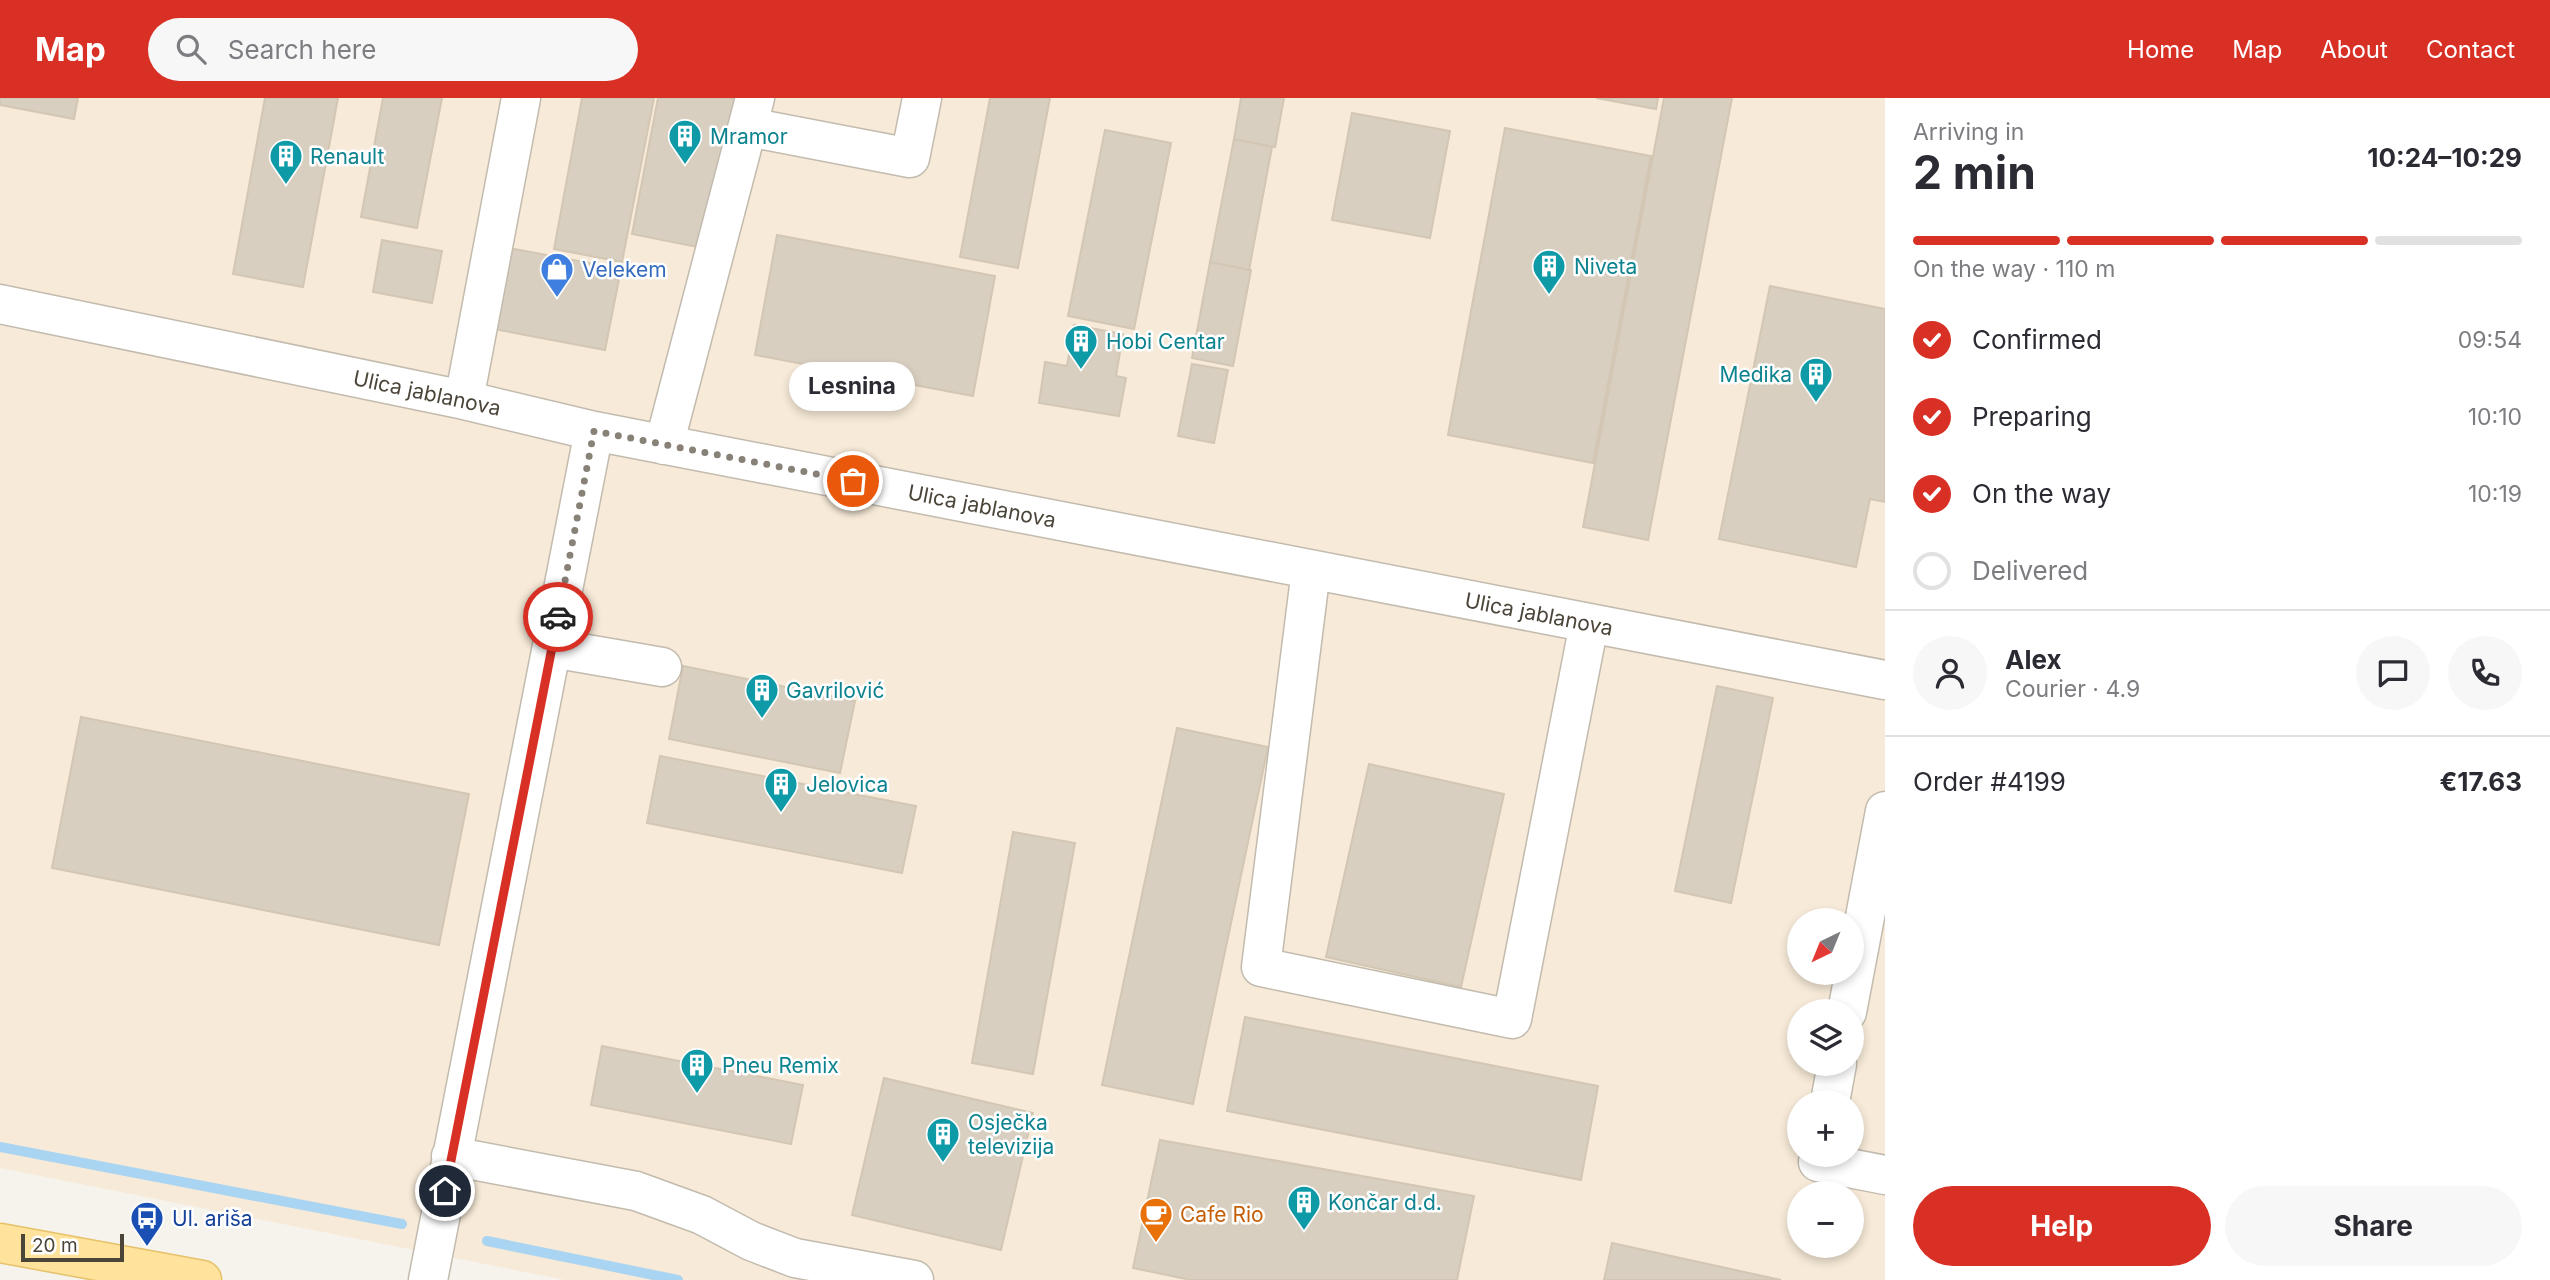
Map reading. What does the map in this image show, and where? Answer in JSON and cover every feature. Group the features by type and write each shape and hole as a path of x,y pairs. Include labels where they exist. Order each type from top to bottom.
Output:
{"main road":[{"path":"0,1243 202,1280"}],"street":[{"path":"464,400 521,98"},
{"path":"664,445 751,112 910,158 922,98"},
{"name":"Ulica jablanova","path":"0,304 464,400 664,445 1885,680"},
{"path":"428,1280 594,431"},
{"path":"1311,570 1261,967 1512,1019 1589,624"},
{"path":"552,648 662,667"},
{"path":"1849,999 1885,811"},
{"path":"451,1156 636,1191 702,1215 751,1241 794,1258 914,1280"},
{"path":"1844,1167 1885,1175"}],"shaded area":[{"path":"0,98 1885,98 1885,1280 565,1280 0,1168"}],"building":[{"path":"0,98 78,98 74,119 0,105"},
{"name":"Renault","path":"265,98 338,98 303,287 233,274"},
{"path":"383,98 442,98 417,228 361,217"},
{"path":"582,98 654,98 622,262 554,249"},
{"name":"Mramor","path":"658,98 737,98 708,249 632,234"},
{"path":"990,98 1050,98 1018,268 960,257"},
{"path":"1241,98 1284,98 1275,147 1234,139"},
{"path":"1596,98 1658,98 1656,109"},
{"path":"1664,98 1732,98 1648,540 1583,527"},
{"path":"1352,113 1450,131 1430,238 1332,220"},
{"name":"Niveta","path":"1505,128 1651,156 1593,463 1448,435"},
{"path":"1105,130 1171,143 1134,329 1068,316"},
{"path":"1234,139 1272,147 1249,270 1210,262"},
{"path":"777,235 995,276 973,396 755,355"},
{"path":"382,240 442,251 432,303 373,292"},
{"name":"Velekem","path":"509,248 621,269 605,350 494,329"},
{"path":"1210,262 1251,270 1233,366 1192,358"},
{"name":"Medika","path":"1770,286 1885,309 1885,502 1870,499 1856,567 1719,539"},
{"name":"Hobi Centar","path":"1074,325 1123,334 1116,376 1126,378 1119,416 1039,403 1045,362 1067,366"},
{"path":"1192,364 1228,370 1214,443 1178,436"},
{"name":"Gavrilović","path":"683,666 855,701 840,773 669,739"},
{"path":"1717,686 1773,698 1731,903 1675,891"},
{"path":"81,717 469,794 439,945 52,868"},
{"path":"1177,728 1268,747 1193,1104 1102,1085"},
{"name":"Jelovica","path":"660,756 916,806 902,873 647,823"},
{"path":"1369,764 1504,794 1461,987 1326,957"},
{"path":"1013,832 1075,843 1033,1074 972,1063"},
{"path":"1245,1017 1598,1086 1581,1180 1227,1111"},
{"name":"Pneu Remix","path":"602,1046 803,1085 791,1144 591,1105"},
{"name":"Osječka televizija","path":"884,1078 1033,1113 1001,1250 852,1215"},
{"name":"Končar d.d.","path":"1160,1140 1474,1196 1457,1280 1191,1280 1133,1268"},
{"path":"1612,1243 1781,1280 1604,1280"}],"waterway":[{"path":"0,1147 402,1224"},
{"path":"487,1241 678,1280"}],"way so far":[{"path":"558,617 594,431 853,481"}],"place":[{"name":"Mramor","path":"685,166"},
{"name":"Renault","path":"286,186"},
{"name":"Niveta","path":"1549,296"},
{"name":"Velekem","path":"557,299"},
{"name":"Hobi Centar","path":"1081,371"},
{"name":"Medika","path":"1816,404"},
{"name":"Lesnina","path":"853,481"},
{"name":"Gavrilović","path":"762,720"},
{"name":"Jelovica","path":"781,814"},
{"name":"Pneu Remix","path":"697,1095"},
{"name":"Osječka televizija","path":"943,1164"},
{"name":"Končar d.d.","path":"1304,1232"},
{"name":"Cafe Rio","path":"1156,1244"},
{"name":"Ul. ariša","path":"147,1248"}],"route":[{"path":"445,1191 558,617"}]}
